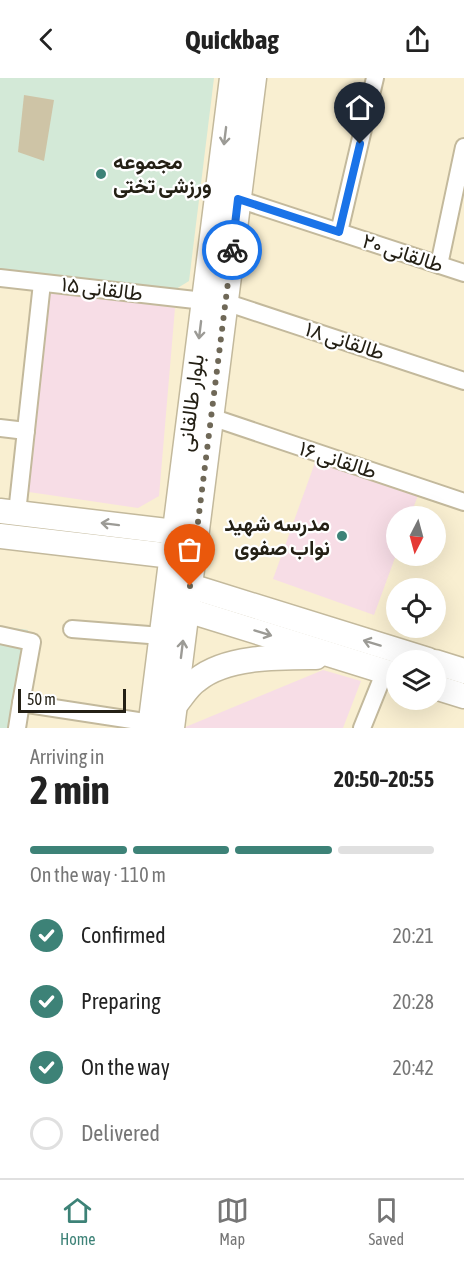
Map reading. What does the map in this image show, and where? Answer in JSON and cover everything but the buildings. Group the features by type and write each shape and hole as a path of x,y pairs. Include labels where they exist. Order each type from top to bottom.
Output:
{"main road":[{"name":"بلوار طالقانی","path":"163,709 187,610 211,417 215,302 232,78"},
{"name":"بلوار طالقانی","path":"163,709 162,636 175,532 215,302 238,199 254,78"},
{"path":"9,512 175,532 190,586 239,613 336,656 386,671"},
{"path":"140,553 146,541 143,528"},
{"path":"0,536 172,556 187,610 239,613 388,650"},
{"path":"163,709 196,680 219,668 244,661 278,657 336,656"},
{"path":"446,665 464,671"},
{"path":"446,690 464,696"}],"street":[{"path":"339,232 375,78"},
{"path":"439,265 464,147"},
{"name":"طالقانی ۲۰","path":"238,199 464,273"},
{"name":"طالقانی ۱۵","path":"0,278 215,302"},
{"path":"9,512 26,431 42,283"},
{"name":"طالقانی ۱۸","path":"215,302 464,381"},
{"name":"طالقانی ۱۶","path":"211,417 464,502"},
{"path":"0,428 26,431"},
{"path":"72,629 162,636"},
{"path":"0,634 32,642 17,728"},
{"path":"362,728 386,682"},
{"path":"21,703 163,709"}],"shaded area":[{"path":"46,290 175,308 159,496 138,508 22,491"},
{"name":"مدرسه شهید نواب صفوی","path":"317,457 419,493 414,506 386,506 386,566 392,566 374,615 273,579"},
{"path":"323,670 361,681 343,728 183,728"}],"green space":[{"name":"مجموعه ورزشی تختی","path":"0,78 214,78 189,281 176,289 0,269"},
{"path":"0,626 28,630 16,728 0,728"}],"way so far":[{"path":"190,586 232,250"}],"place":[{"name":"مجموعه ورزشی تختی","path":"101,174"},
{"name":"مدرسه شهید نواب صفوی","path":"342,536"}],"route":[{"path":"232,250 238,199 339,232 360,144"}]}
